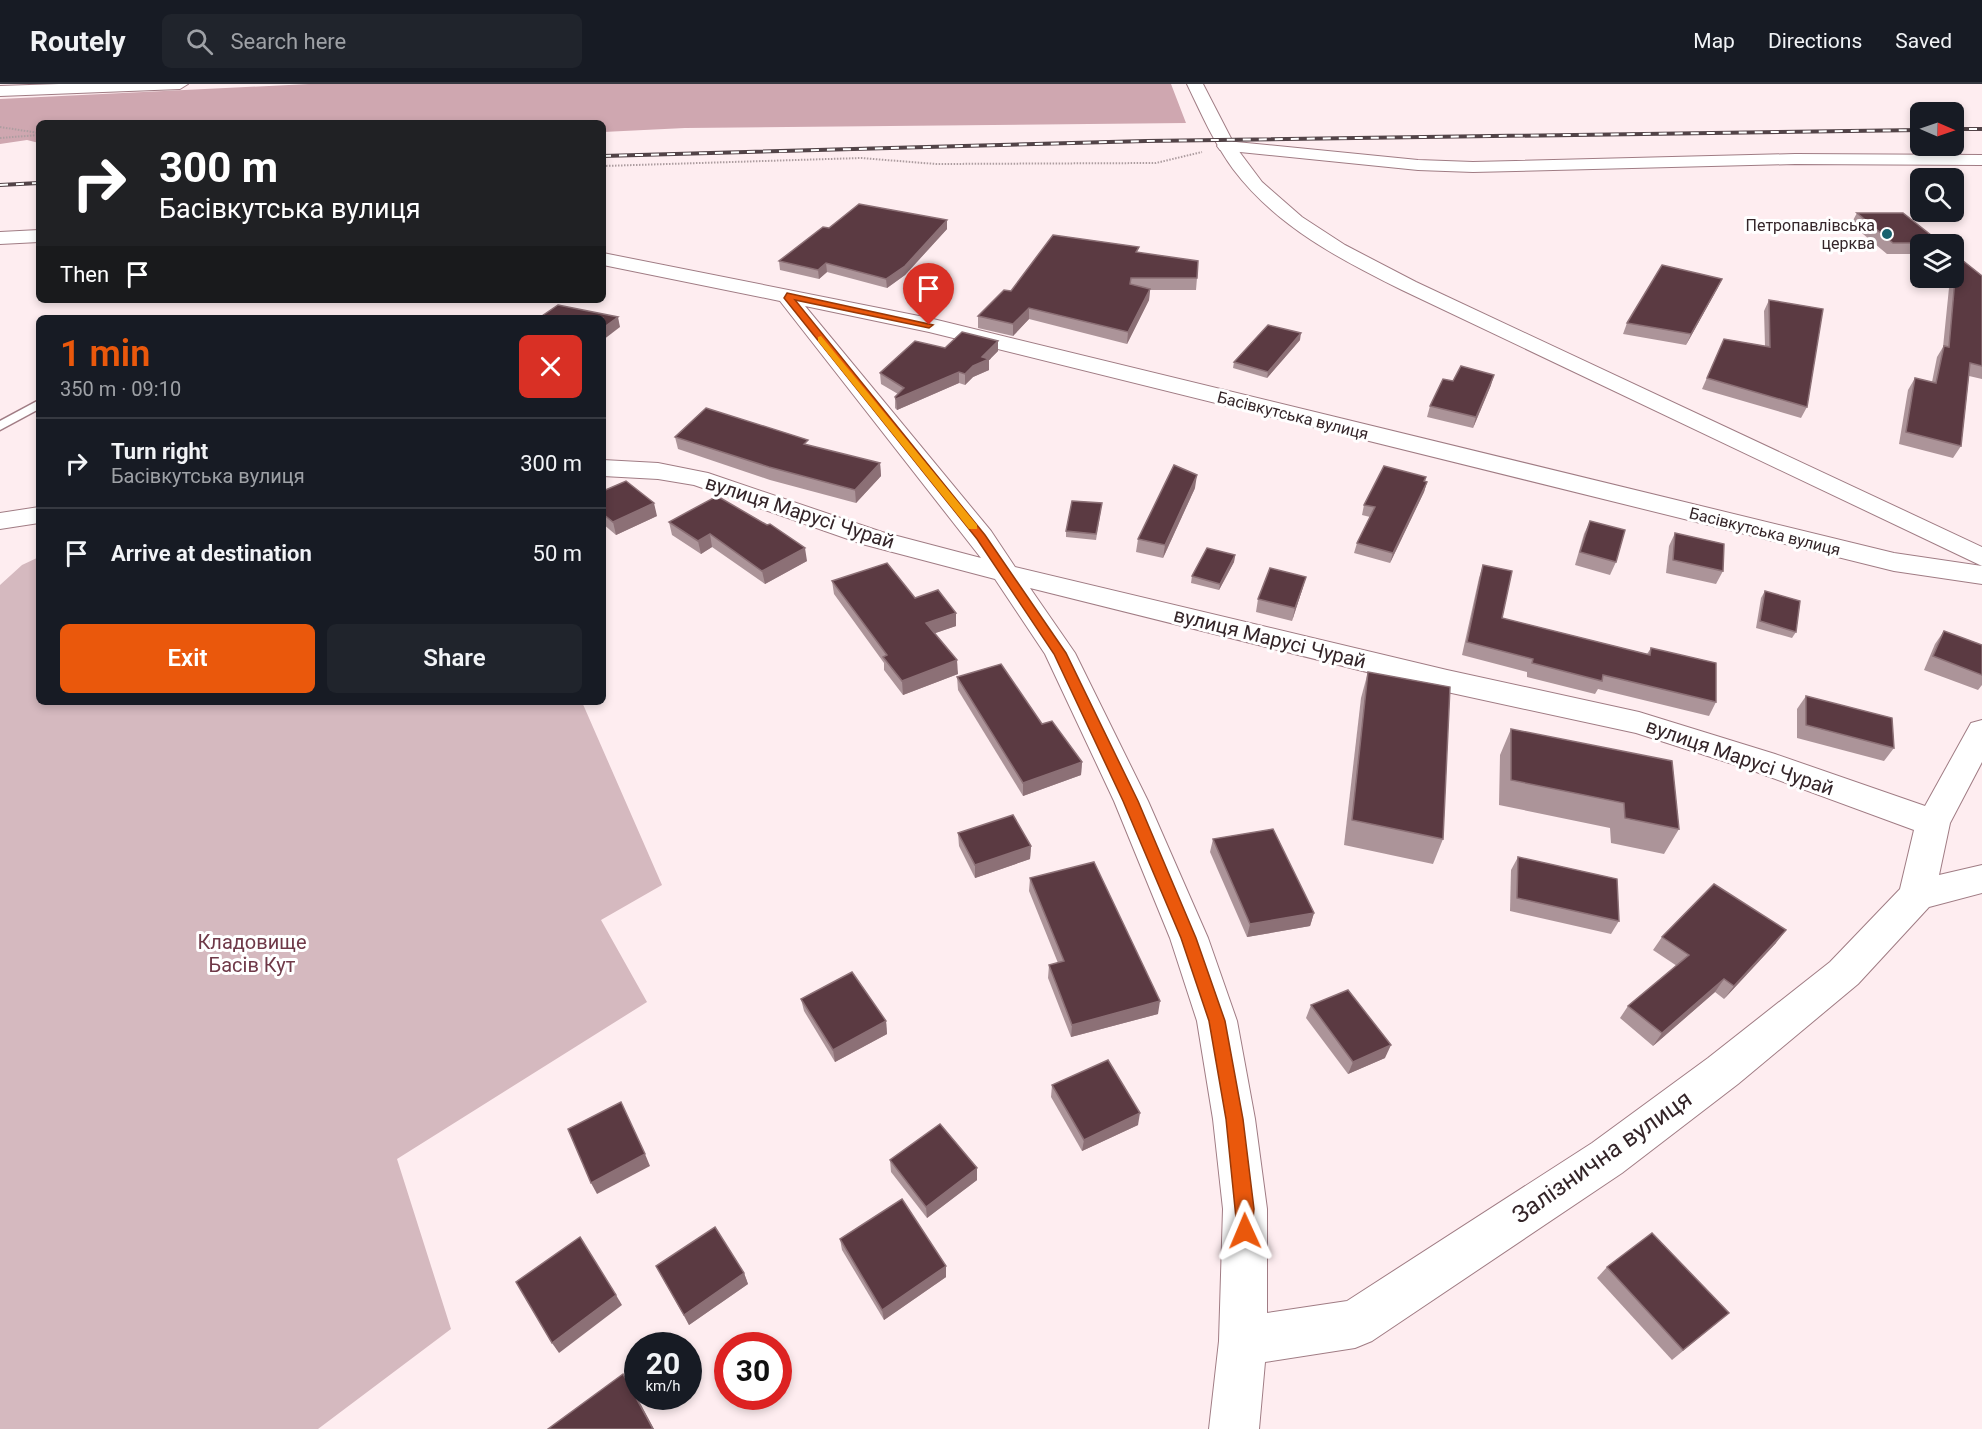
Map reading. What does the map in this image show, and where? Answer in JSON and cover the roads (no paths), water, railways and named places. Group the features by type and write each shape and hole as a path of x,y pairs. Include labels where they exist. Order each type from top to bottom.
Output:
{"street":[{"path":"0,91 180,84"},
{"path":"1195,84 1227,146 1270,202 1322,241 1359,261 1982,558"},
{"path":"1227,146 1418,165 1473,167 1783,159 1982,160"},
{"path":"0,238 36,236"},
{"name":"Басівкутська вулиця","path":"606,260 1019,346 1894,562 1982,575"},
{"path":"787,296 981,537 1060,653 1131,801 1189,938 1217,1021 1234,1119 1245,1209 1243,1341 1234,1429"},
{"name":"вулиця Марусі Чурай","path":"606,468 657,471 699,478 872,538 1006,573 1447,681 1639,723 1763,762 1933,823"},
{"path":"0,521 36,515"},
{"path":"1982,732 1933,823 1917,895 1982,879"},
{"name":"Залізнична вулиця","path":"1243,1341 1355,1324 1607,1158 1723,1071 1844,974 1917,895"}],"lane":[{"path":"0,426 36,406"}],"railway":[{"path":"1964,129 1982,129"},
{"path":"606,156 1146,141 1910,130"},
{"path":"0,185 36,183"}],"place":[{"name":"Петропавлівська церква","path":"1887,234"}],"park label":[{"name":"Кладовище Басів Кут","path":"252,954"}]}
